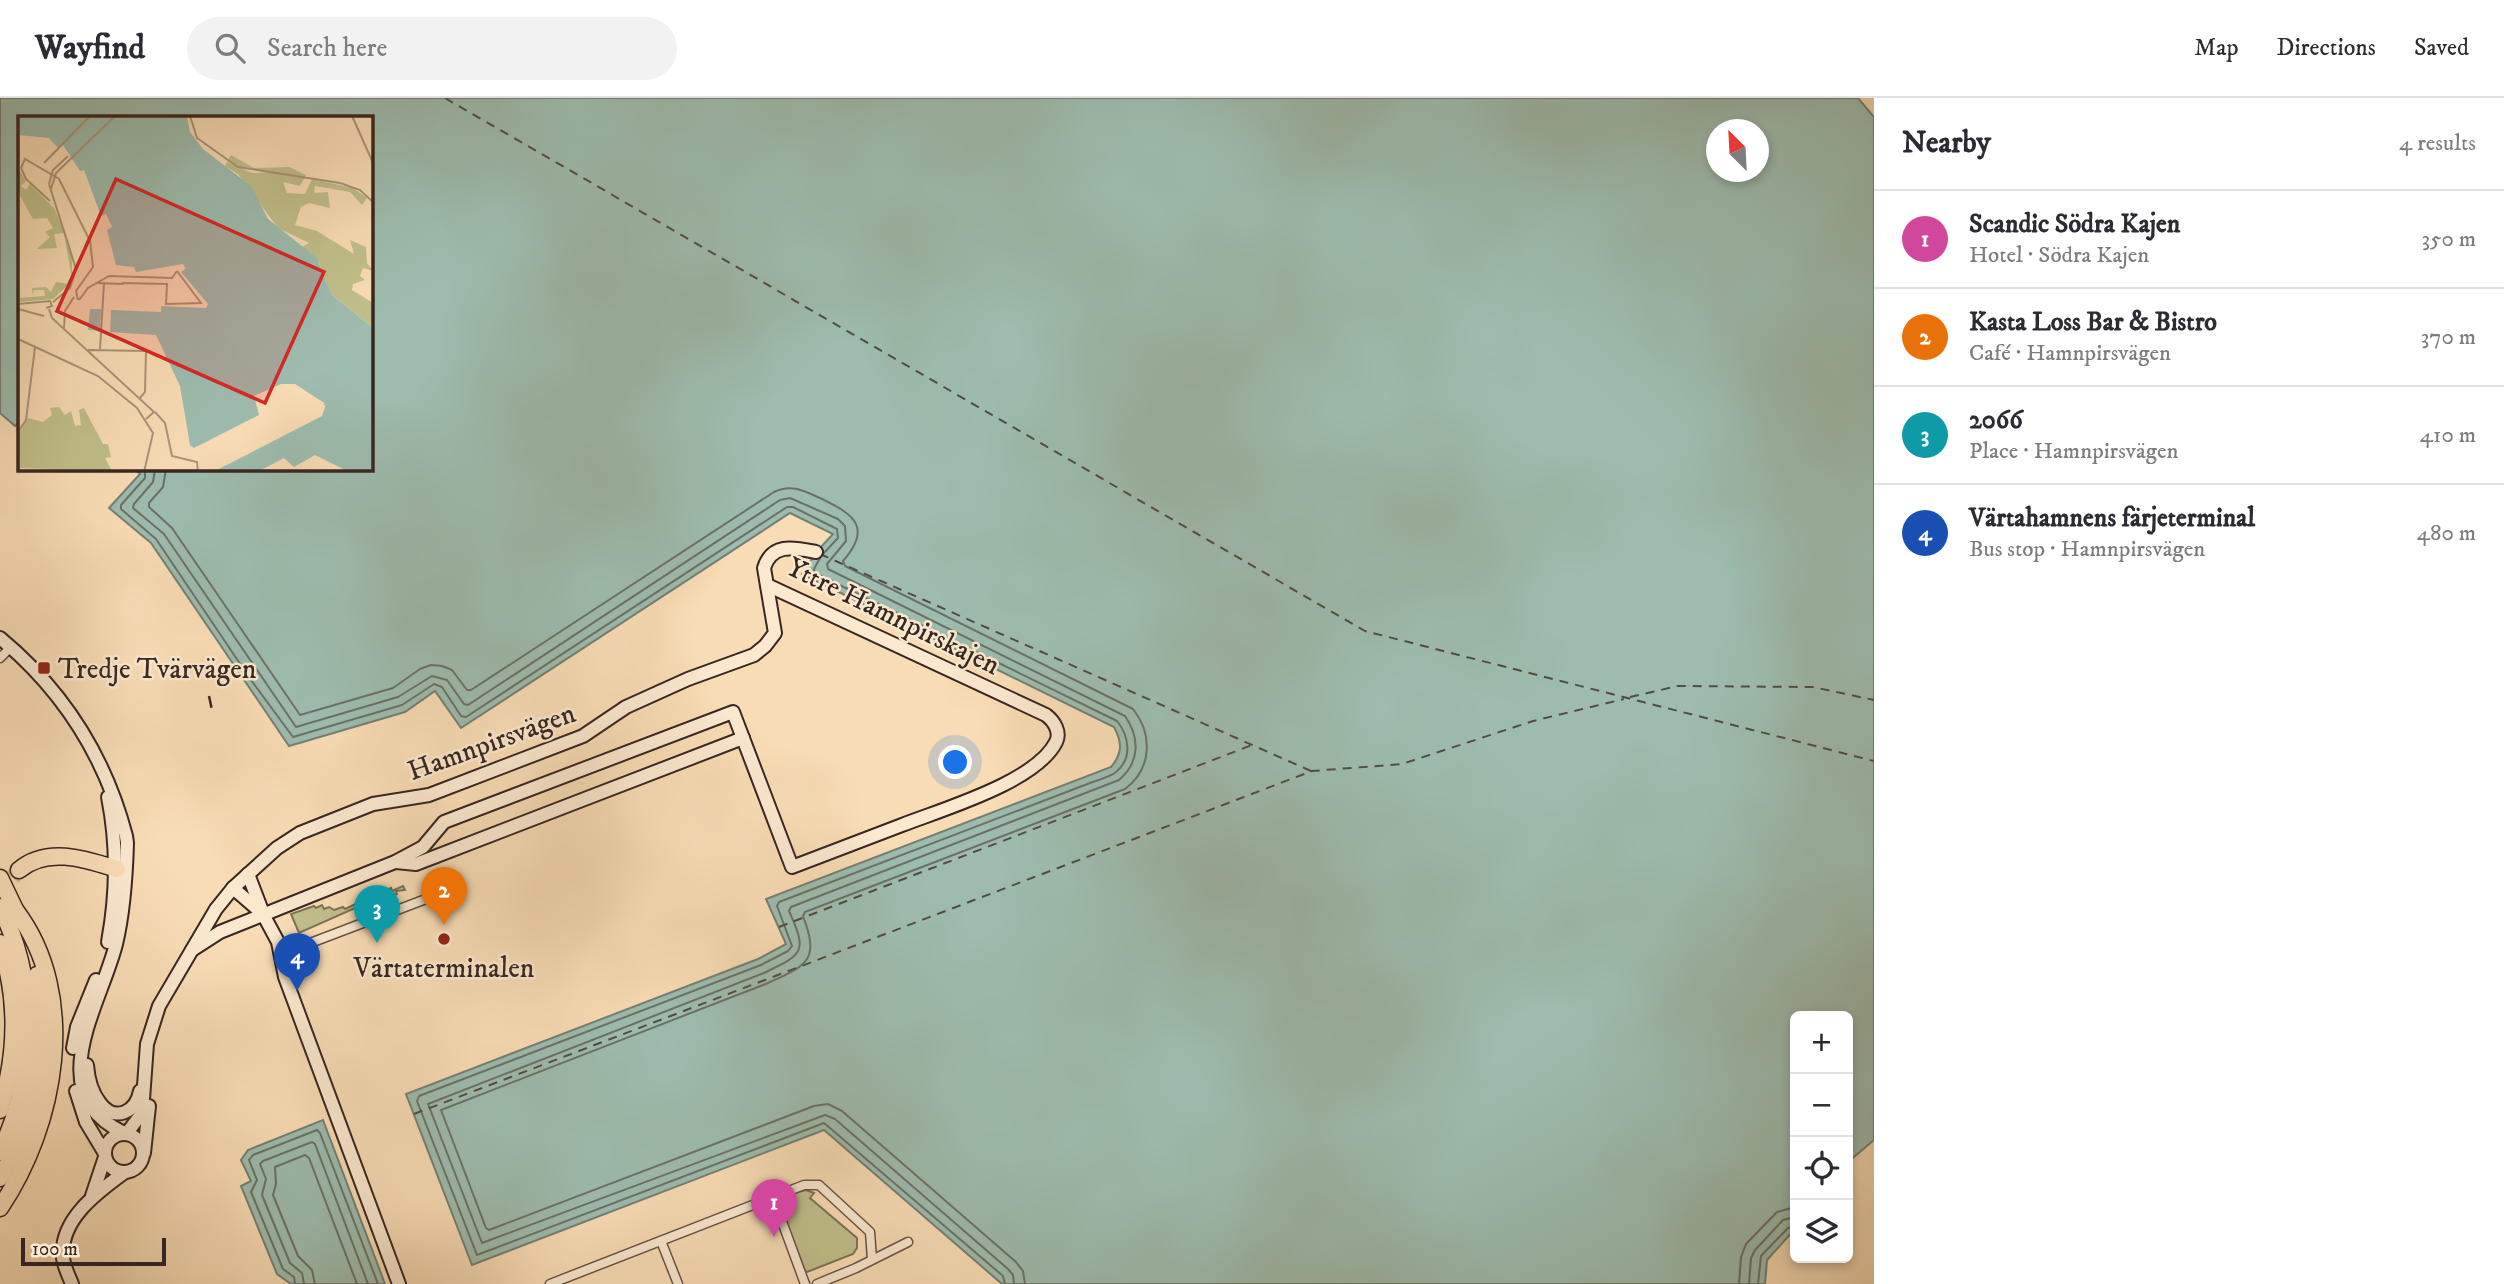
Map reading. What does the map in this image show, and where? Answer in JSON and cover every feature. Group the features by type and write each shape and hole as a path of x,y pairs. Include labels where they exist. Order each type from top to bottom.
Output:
{"highway":[{"path":"19,870 34,860 52,855 121,870"},
{"path":"0,878 19,957 27,1004 28,1032 19,1098 0,1152"},
{"path":"0,1178 25,1127 38,1076 41,1043 37,975 8,909"},
{"path":"0,1208 18,1179 39,1132 47,1099 53,1019 48,983 32,934 8,909"},
{"path":"0,943 9,974 14,1016 12,1060 0,1110"}],"main road":[{"name":"Yttre Hamnpirskajen","path":"792,867 994,790 1040,761 1056,742 1058,735 1054,721 1046,715 767,584 764,568 774,552 792,547 816,552"},
{"name":"Hamnpirsvägen","path":"125,1133 142,1113 147,1044 159,1006 216,909 233,888 277,848 300,833 373,804 429,795 583,736 626,707 754,655 772,638 776,626 767,584"},
{"path":"0,638 37,672 66,705 98,760 121,870 124,905 117,940 80,1052 79,1069 85,1097 96,1115 103,1123 139,1140 143,1157 135,1169 125,1172 92,1196 72,1224 63,1248 64,1263 72,1284"},
{"name":"Hamnpirsvägen","path":"192,950 220,932 395,862 423,847 444,822 733,712 792,867"},
{"name":"Hamnpirsvägen","path":"395,862 416,864 743,738"},
{"path":"121,870 107,950 77,1027 72,1058 79,1106 112,1168 125,1172"},
{"path":"248,874 264,916 278,942 285,976 399,1284"},
{"path":"233,888 264,916"},
{"path":"88,1025 87,1058 90,1082 97,1099 110,1111 124,1113 133,1108 139,1098 146,1063"},
{"name":"Hamnpirsvägen","path":"143,1157 150,1109 146,1063"},
{"path":"92,1196 111,1138 125,1133"}],"street":[{"path":"0,658 11,647"},
{"path":"278,942 295,948 447,891"},
{"path":"550,1284 804,1185 819,1185 870,1232 872,1259"},
{"path":"773,1197 806,1284"},
{"path":"661,1241 678,1284"},
{"path":"817,1284 908,1242"}],"shaded area":[{"path":"403,886 405,890 396,891 397,894 366,907 364,904 299,933 291,914 322,905 324,909 345,909 366,899 367,901 378,897 377,895 391,888 392,891"},
{"path":"806,1190 814,1193 810,1198 857,1238 857,1248 853,1254 807,1272 779,1203 794,1193"}],"water":[{"path":"0,98 1858,98 1874,117 1874,1140 1853,1158 1853,1011 1790,1011 1790,1235 1767,1260 1765,1284 1002,1284 824,1130 472,1265 406,1094 758,959 786,944 766,899 1111,767 1118,757 1120,747 1114,727 802,574 816,552 833,534 790,513 461,728 435,691 405,712 289,746 151,543 109,508 140,474 137,471 373,471 373,116 18,116 18,422 15,426 0,413"},
{"path":"323,1120 385,1284 291,1284 277,1274 241,1186 251,1181 241,1160 248,1150"}],"ferry route":[{"path":"445,98 1365,631 1874,761"},
{"path":"820,554 1311,771"},
{"path":"1630,697 1678,686 1813,687 1874,700"},
{"path":"414,1114 1312,771 1402,764 1533,721 1624,699"},
{"path":"779,927 1252,745"}],"tunnel":[{"path":"0,898 19,870"}],"railway":[{"path":"209,696 213,715"}],"place":[{"name":"Tredje Tvärvägen","path":"44,668"},
{"name":"Kasta Loss Bar & Bistro","path":"444,925"},
{"name":"Värtaterminalen","path":"444,939"},
{"name":"2066","path":"377,943"},
{"name":"Värtahamnens färjeterminal","path":"297,991"},
{"name":"Scandic Södra Kajen","path":"774,1237"}]}
